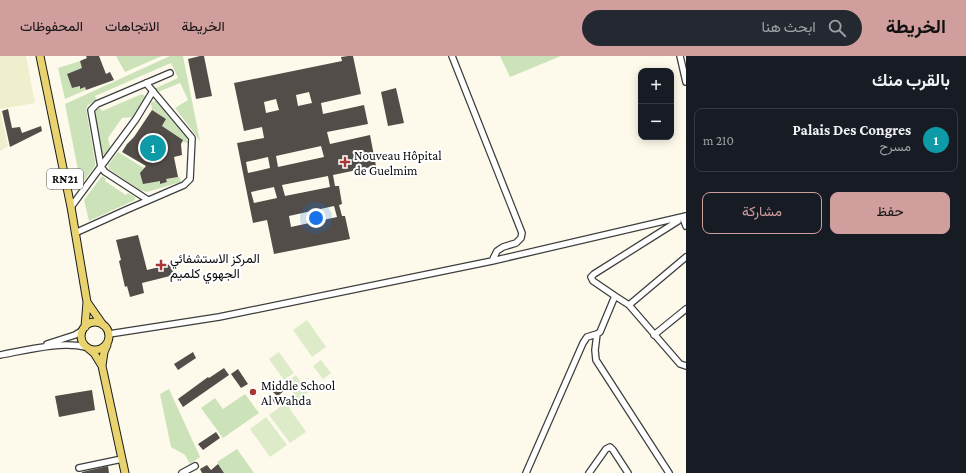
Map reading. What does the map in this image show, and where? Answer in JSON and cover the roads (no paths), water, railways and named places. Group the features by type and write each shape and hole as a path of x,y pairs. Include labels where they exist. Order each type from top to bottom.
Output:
{"main road":[{"name":"RN21","path":"40,56 71,207 87,302 82,341 87,348 94,353 102,366 125,473"},
{"name":"RN21","path":"87,302 109,334 102,366"},
{"path":"84,328 92,323 103,325"},
{"path":"87,348 98,350 107,345"}],"street":[{"path":"452,56 522,233 522,238 516,243 503,247 497,251 492,261"},
{"path":"680,56 686,82"},
{"path":"148,200 104,172 101,167 91,110 97,104 170,73"},
{"path":"75,233 184,185 190,179 192,142 190,135 146,83"},
{"path":"71,207 136,119 153,92"},
{"path":"109,334 219,317 492,261 684,217"},
{"path":"684,217 686,226"},
{"path":"684,217 591,277 593,282 629,305 680,364 686,366"},
{"path":"629,305 686,257"},
{"path":"615,296 604,323 597,334 594,350 596,360 669,473"},
{"path":"654,335 686,309"},
{"path":"37,348 75,335 84,328"},
{"path":"526,473 583,343 587,337 597,334"},
{"path":"0,355 37,348 76,344 87,348"},
{"path":"589,473 606,449 610,447 628,473"},
{"path":"80,468 122,459"},
{"path":"182,473 195,466"}],"place":[{"name":"Palais Des Congres","path":"153,148"},
{"name":"Nouveau Hôpital de Guelmim","path":"345,162"},
{"name":"المركز الاستشفائي الجهوي كلميم","path":"161,265"},
{"name":"Middle School Al Wahda","path":"253,392"}]}
